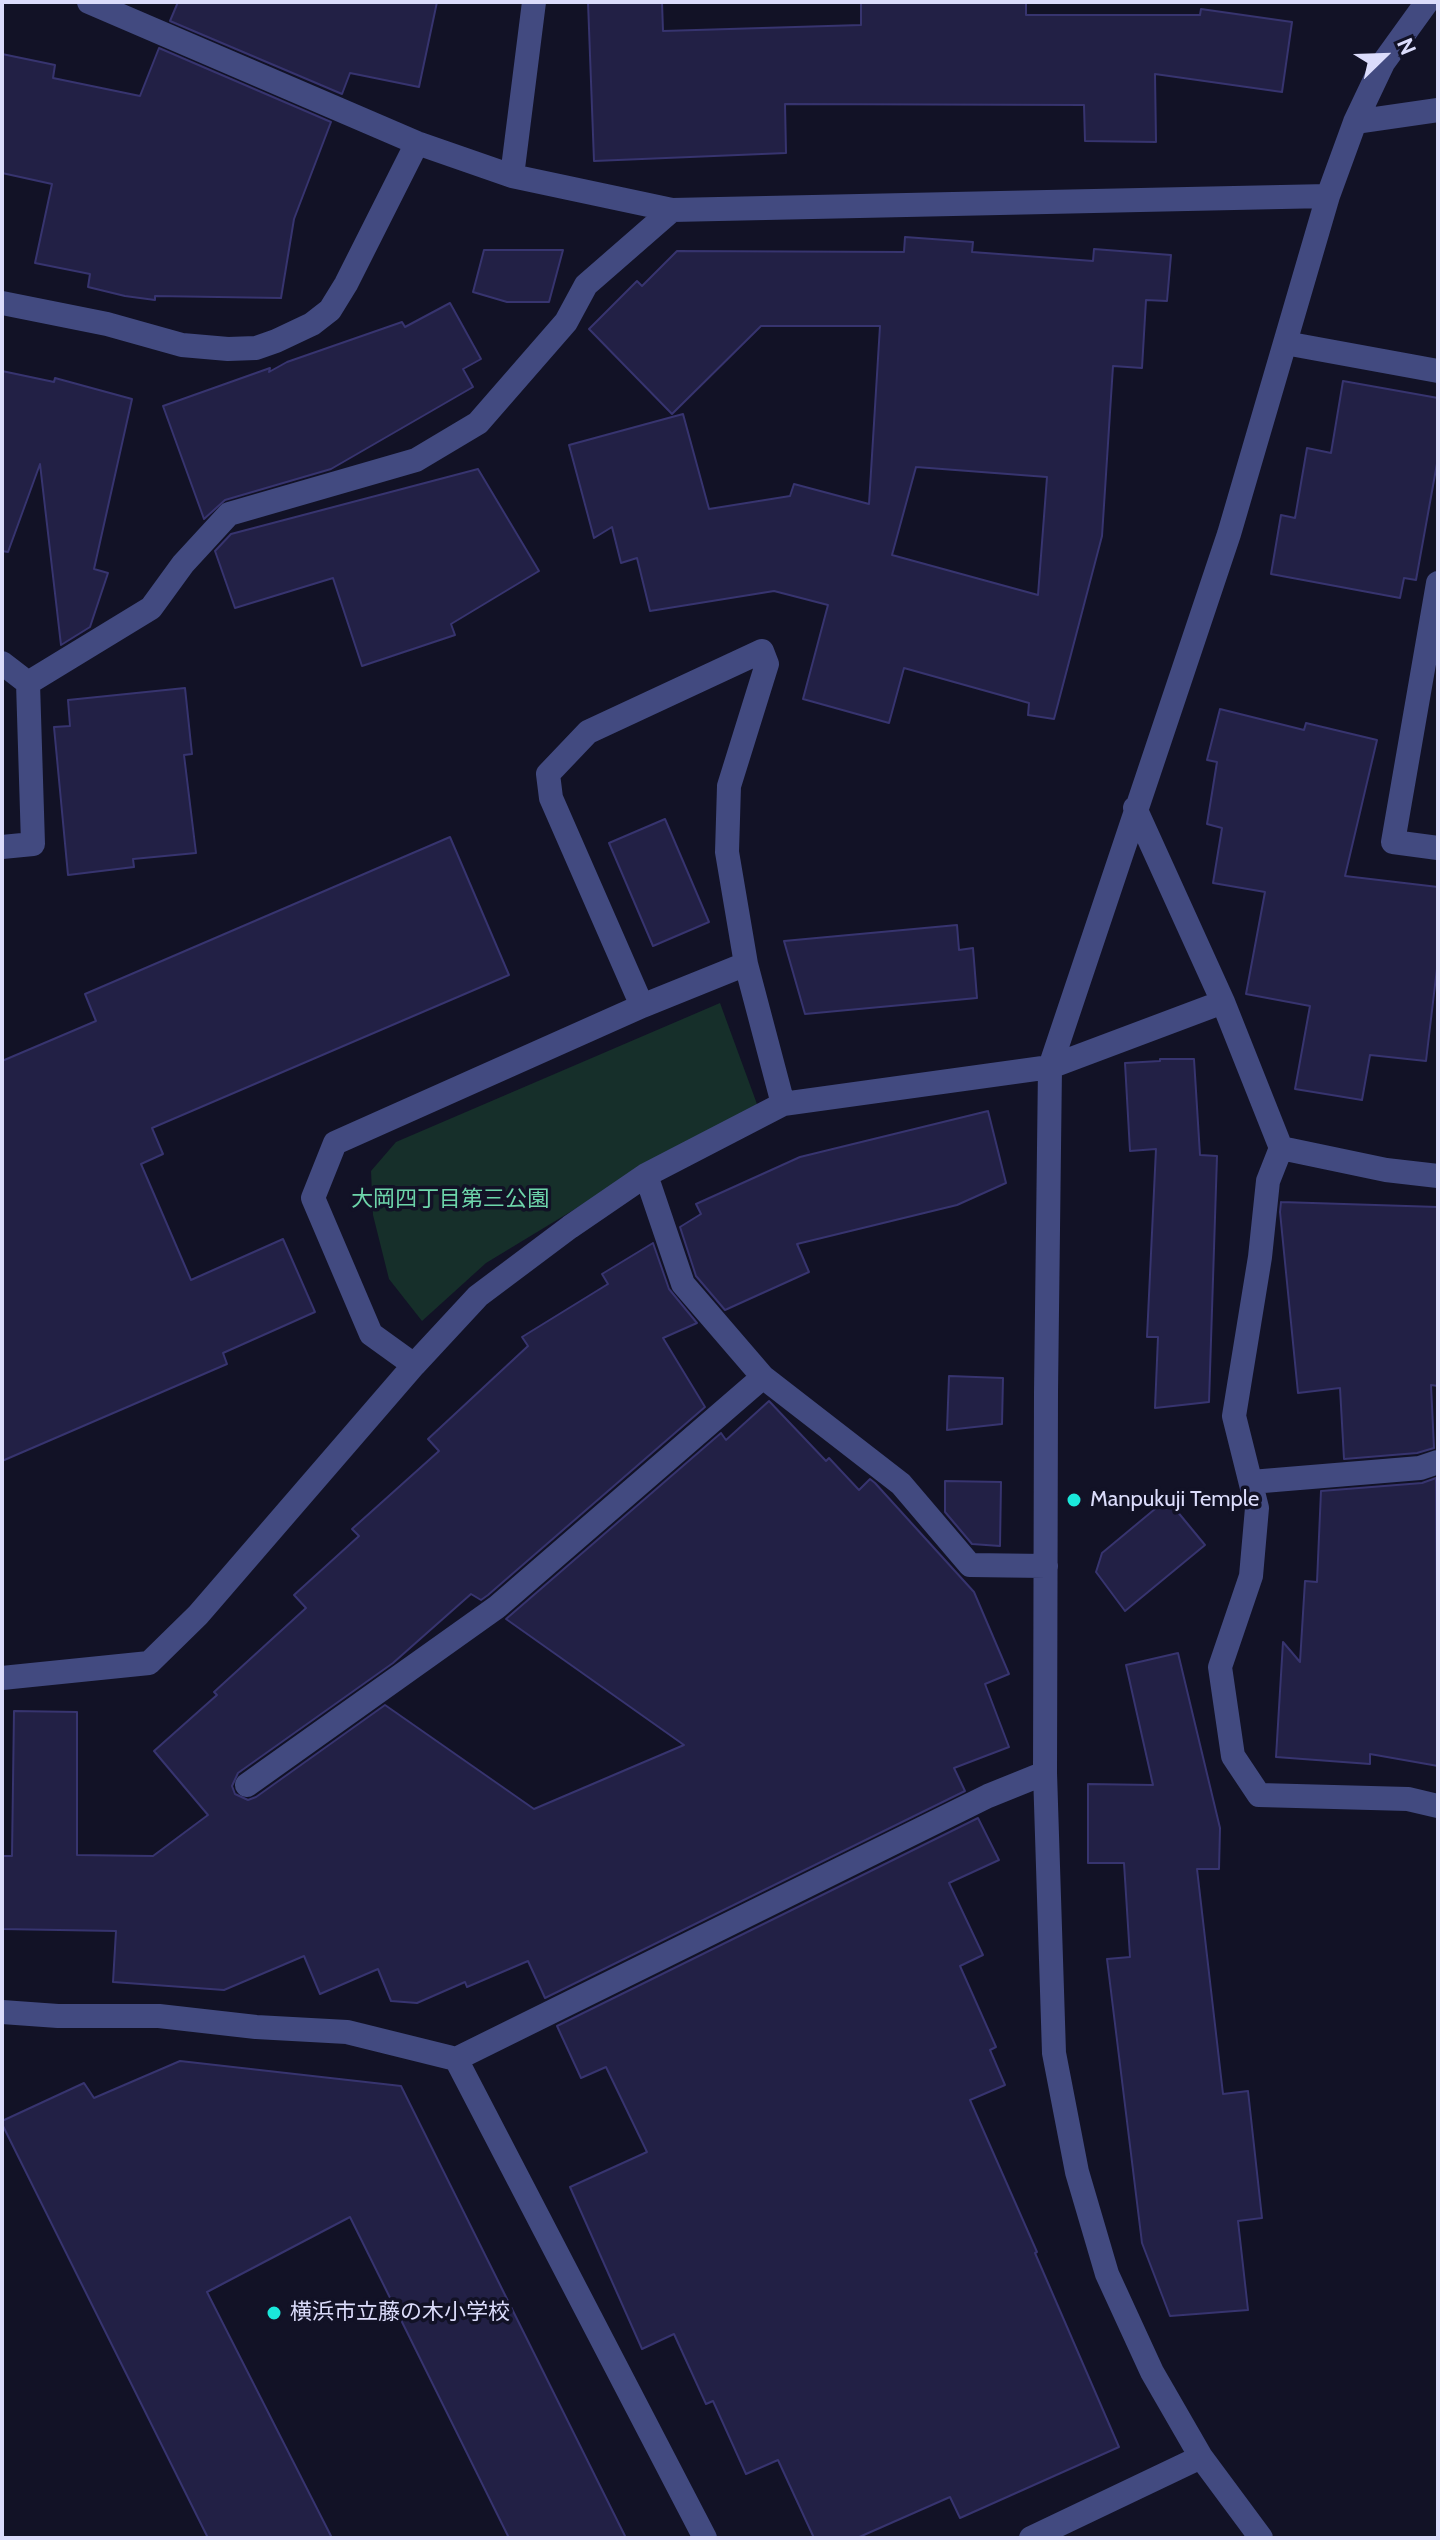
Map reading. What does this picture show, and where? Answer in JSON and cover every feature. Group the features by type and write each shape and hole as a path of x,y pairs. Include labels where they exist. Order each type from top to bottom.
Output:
{"street":[{"path":"512,176 534,2"},
{"path":"94,3 417,143 512,176 672,210 1328,196"},
{"path":"1261,2538 1201,2457 1152,2372 1107,2274 1077,2172 1054,2053 1045,1773 1050,1067 1229,534 1328,196 1355,122 1383,63 1424,3"},
{"path":"1355,122 1438,110"},
{"path":"2,303 107,324 182,345 256,348 312,324 330,310 417,143"},
{"path":"28,683 151,608 183,564 229,514 416,460 478,423 566,322 586,285 672,210"},
{"path":"1285,343 1438,371"},
{"path":"1438,583 1393,842 1438,848"},
{"path":"642,1006 551,798 548,774 588,732 762,651 767,664 729,786 727,852 746,964 783,1104"},
{"path":"2,663 28,683"},
{"path":"2,847 33,844 28,683"},
{"path":"1135,808 1223,1002 1281,1148 1268,1181 1260,1257 1234,1416 1257,1508 1251,1576 1220,1667 1233,1756 1259,1795 1408,1799 1438,1806"},
{"path":"414,1365 371,1334 313,1198 335,1143 642,1006 746,964"},
{"path":"2,1678 149,1663 198,1615 414,1365 478,1296 646,1175 783,1104 1050,1067 1223,1002"},
{"path":"1281,1148 1386,1170 1438,1176"},
{"path":"646,1175 683,1284 763,1377 901,1484 970,1565 1046,1566"},
{"path":"247,1785 497,1607 763,1377"},
{"path":"1251,1482 1420,1468 1438,1462"},
{"path":"2,2012 58,2016 159,2016 256,2027 347,2032 456,2059 988,1796 1045,1773"},
{"path":"456,2059 705,2538"},
{"path":"1031,2538 1201,2457"}],"green space":[{"name":"大岡四丁目第三公園","path":"720,1003 761,1115 636,1172 486,1263 422,1321 389,1279 373,1215 371,1171 396,1142"}],"building":[{"path":"178,2 437,2 419,87 350,73 342,94 170,21"},
{"path":"588,2 662,2 663,31 861,25 861,2 1026,2 1026,15 1200,15 1201,9 1292,22 1282,92 1155,74 1156,142 1085,141 1084,105 785,104 786,153 594,161"},
{"path":"159,48 331,122 294,219 281,298 155,296 155,300 125,296 88,287 90,274 35,263 52,184 2,173 2,54 55,65 53,78 140,96"},
{"path":"905,237 973,242 972,252 1093,261 1094,249 1171,255 1167,301 1146,300 1142,368 1113,366 1102,536 1054,719 1028,715 1029,703 904,668 889,723 803,699 828,605 774,591 650,611 637,558 621,563 612,527 594,538 569,445 683,414 709,509 790,496 794,484 869,504 880,326 761,326 672,414 589,329 637,281 642,286 677,251 904,252","holes":["916,467 1047,477 1038,595 892,555"]},
{"path":"484,250 563,250 549,302 507,302 473,292"},
{"path":"450,303 481,359 463,369 473,387 331,469 225,500 204,519 163,406 270,368 269,372 287,362 402,322 405,327"},
{"path":"2,371 54,382 55,378 132,399 94,569 108,573 90,627 61,645 40,464 8,552 2,551"},
{"path":"1343,381 1438,398 1438,458 1416,580 1404,578 1400,598 1271,574 1281,515 1295,518 1307,448 1331,453"},
{"path":"478,469 539,571 451,624 455,635 362,666 333,578 235,608 215,551 231,534"},
{"path":"185,688 192,754 184,755 196,853 133,859 134,867 68,875 54,727 70,726 68,700"},
{"path":"1220,709 1304,730 1306,723 1377,740 1345,876 1438,887 1438,960 1426,1061 1370,1055 1362,1100 1295,1089 1310,1006 1246,994 1265,892 1213,883 1222,828 1207,824 1217,762 1207,760"},
{"path":"665,819 709,922 653,946 609,843"},
{"path":"450,837 509,975 152,1128 163,1154 141,1164 191,1280 283,1239 315,1312 223,1353 227,1364 2,1461 2,1061 96,1021 85,994"},
{"path":"957,925 959,950 973,948 977,998 805,1014 784,941"},
{"path":"1194,1059 1200,1155 1217,1156 1209,1402 1155,1408 1158,1337 1147,1337 1156,1149 1130,1151 1125,1063"},
{"path":"988,1111 1006,1183 957,1205 797,1244 809,1272 725,1310 696,1276 680,1227 701,1214 696,1204 800,1157"},
{"path":"1281,1202 1438,1207 1438,1386 1431,1385 1434,1448 1417,1453 1344,1459 1340,1388 1298,1393"},
{"path":"653,1243 669,1289 697,1323 663,1338 705,1407 488,1595 481,1600 471,1594 393,1663 238,1773 232,1786 235,1794 248,1800 256,1797 385,1705 534,1809 684,1745 506,1619 721,1433 726,1440 769,1401 826,1461 829,1458 859,1490 870,1479 875,1483 974,1592 1009,1674 985,1684 1009,1747 954,1768 965,1791 545,1998 528,1961 467,1987 465,1982 417,2003 391,2001 378,1969 320,1994 304,1956 224,1990 113,1982 116,1931 2,1929 2,1856 12,1856 14,1711 77,1712 77,1855 153,1856 208,1815 154,1751 306,1608 294,1595 359,1536 352,1529 439,1451 428,1439 528,1346 522,1337 608,1284 602,1274"},
{"path":"949,1376 1003,1378 1002,1424 947,1430"},
{"path":"1436,1478 1438,1766 1370,1754 1370,1764 1276,1757 1283,1642 1300,1662 1305,1581 1317,1582 1321,1491 1422,1483"},
{"path":"945,1481 1001,1482 1000,1546 972,1544 945,1512"},
{"path":"1167,1499 1205,1545 1125,1611 1096,1572 1102,1553"},
{"path":"1178,1653 1220,1828 1219,1869 1197,1869 1223,2094 1248,2091 1262,2218 1238,2221 1248,2310 1170,2316 1142,2243 1107,1959 1130,1957 1124,1863 1088,1863 1088,1784 1153,1785 1126,1665"},
{"path":"978,1818 999,1860 949,1883 983,1955 960,1966 996,2047 990,2050 1005,2085 970,2100 1119,2447 960,2518 950,2497 857,2538 814,2538 778,2460 746,2474 713,2401 706,2404 674,2334 642,2349 570,2187 647,2152 606,2067 581,2078 557,2026"},
{"path":"180,2061 401,2086 626,2538 509,2538 350,2217 207,2292 332,2538 208,2538 2,2124 2,2121 84,2083 94,2098"}],"place":[{"name":"Manpukuji Temple","path":"1074,1500"},
{"name":"横浜市立藤の木小学校","path":"274,2313"}]}
